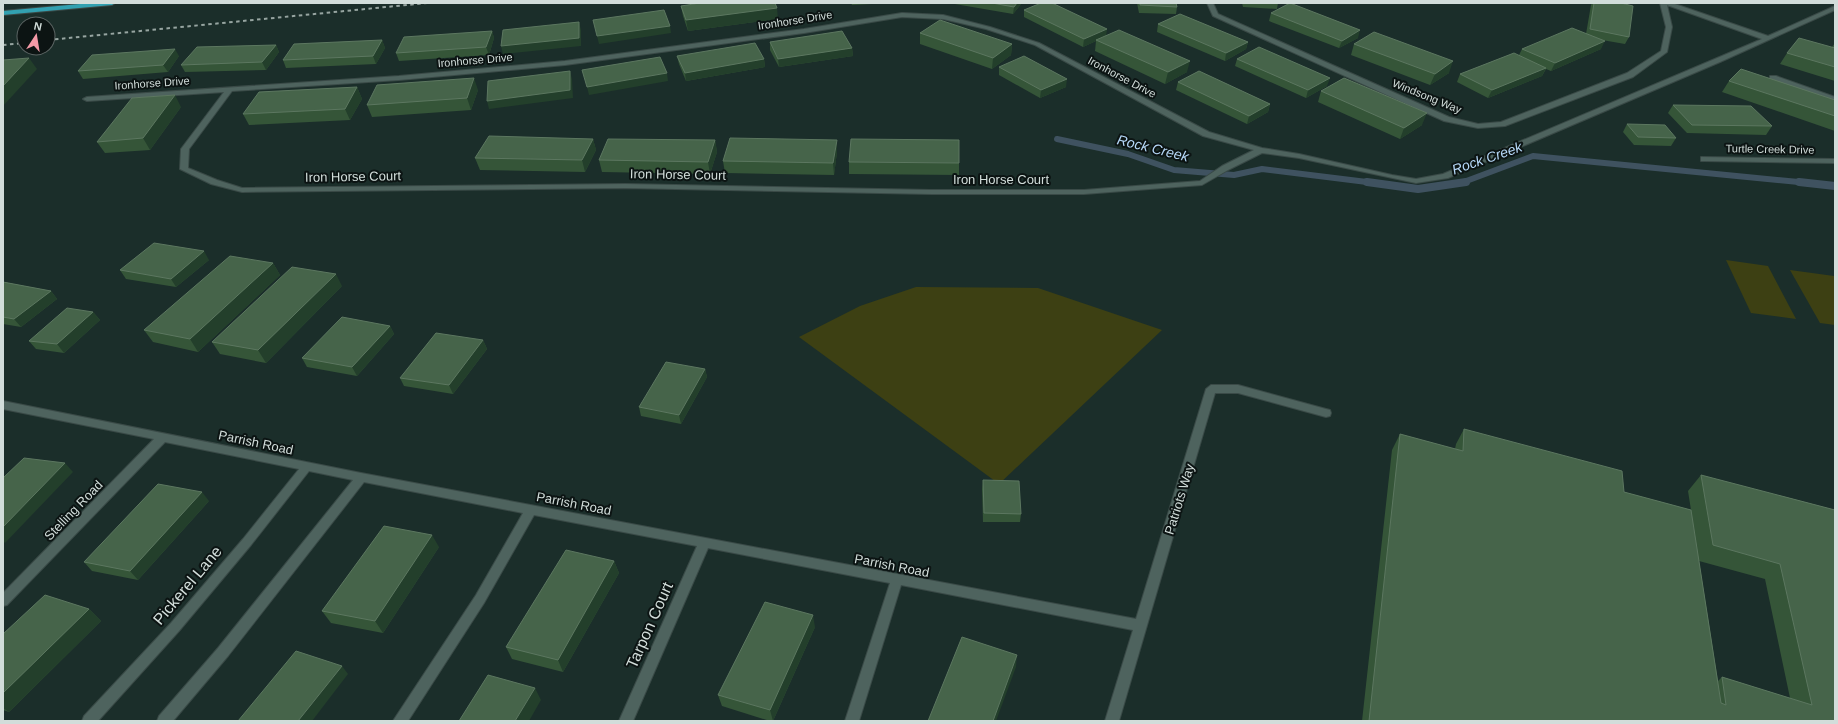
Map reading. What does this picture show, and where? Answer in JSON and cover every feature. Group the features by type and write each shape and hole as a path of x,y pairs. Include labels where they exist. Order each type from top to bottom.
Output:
{"main road":[{"path":"3,13 112,3"}],"street":[{"name":"Windsong Way","path":"1210,3 1215,15 1447,119 1478,126 1502,124 1630,75 1664,52 1669,27 1665,3 1767,38"},
{"path":"1767,38 1835,8"},
{"name":"Ironhorse Drive","path":"87,99 399,78 565,63 804,31 902,15 943,17 988,28 1036,44 1206,134 1261,150 1416,181 1445,176 1767,38"},
{"path":"1773,78 1835,99"},
{"name":"Iron Horse Court","path":"230,89 185,149 184,169 214,182 242,190 625,186 923,192 1084,192 1202,183 1225,168 1261,150"},
{"name":"Turtle Creek Drive","path":"1704,159 1835,161"},
{"name":"Patriots Way","path":"1112,721 1211,389 1238,390 1326,413"},
{"name":"Parrish Road","path":"4,406 361,477 1141,626"},
{"name":"Stelling Road","path":"3,601 163,437"},
{"name":"Pickerel Lane","path":"89,721 175,627 247,542 307,466"},
{"path":"164,721 223,652 361,477"},
{"path":"400,721 480,599 532,509"},
{"name":"Tarpon Court","path":"626,721 704,543"},
{"path":"852,721 897,580"}],"green space":[{"path":"1726,260 1768,266 1796,319 1751,313"},
{"path":"1790,270 1834,276 1835,325 1820,323"},
{"path":"916,287 1038,288 1162,330 999,484 799,337 860,306"}],"building":[{"path":"700,3 775,3 777,8 686,20 681,6"},
{"path":"992,3 1017,3 1014,7"},
{"path":"1041,3 1052,3 1107,29 1084,39 1024,10"},
{"path":"1140,3 1176,3 1177,7 1140,5"},
{"path":"1290,3 1360,30 1342,41 1271,13"},
{"path":"1594,3 1621,3 1633,6 1629,37 1590,29"},
{"path":"664,10 670,26 597,36 593,20"},
{"path":"1180,14 1248,42 1226,53 1158,24"},
{"path":"940,20 1012,44 993,58 920,33"},
{"path":"579,22 579,38 501,46 503,30"},
{"path":"1572,28 1605,41 1555,63 1522,49"},
{"path":"1119,30 1190,61 1168,72 1096,40"},
{"path":"492,31 486,47 396,53 404,37"},
{"path":"842,31 852,48 778,59 770,42"},
{"path":"1374,32 1453,61 1435,74 1354,44"},
{"path":"1799,38 1835,48 1835,67 1787,53"},
{"path":"382,40 373,56 283,60 294,44"},
{"path":"755,43 764,59 685,73 677,56"},
{"path":"276,45 262,62 181,65 197,47"},
{"path":"1259,47 1330,78 1308,90 1237,59"},
{"path":"175,49 163,65 78,71 92,55"},
{"path":"1514,53 1546,68 1492,90 1460,74"},
{"path":"1024,56 1067,79 1041,90 999,67"},
{"path":"660,57 667,73 587,87 582,70"},
{"path":"29,58 3,86 3,60"},
{"path":"1741,69 1835,100 1835,116 1729,81"},
{"path":"570,71 570,90 487,101 488,81"},
{"path":"1199,71 1270,104 1249,116 1178,82"},
{"path":"474,78 467,98 367,105 377,85"},
{"path":"1344,78 1427,113 1404,128 1321,91"},
{"path":"357,87 345,109 243,114 259,92"},
{"path":"175,95 143,138 97,142 132,98"},
{"path":"1673,105 1751,106 1772,126 1692,125"},
{"path":"1627,124 1665,125 1676,138 1638,137"},
{"path":"489,136 593,139 582,160 475,158"},
{"path":"730,138 837,140 833,163 723,161"},
{"path":"608,139 715,140 708,162 599,160"},
{"path":"851,139 959,140 959,163 849,162"},
{"path":"154,243 204,251 171,279 120,270"},
{"path":"230,256 273,263 190,339 144,330"},
{"path":"292,267 336,274 258,350 212,342"},
{"path":"3,282 51,291 14,319 3,317"},
{"path":"67,308 93,312 57,344 29,341"},
{"path":"342,317 390,326 352,367 302,358"},
{"path":"436,333 483,340 449,385 400,378"},
{"path":"666,362 705,369 679,415 639,407"},
{"path":"1464,429 1622,471 1624,492 1691,510 1721,703 1726,705 1722,677 1812,705 1780,564 1713,545 1701,475 1835,510 1835,721 1369,721 1400,434 1463,451"},
{"path":"24,458 65,463 3,527 3,478"},
{"path":"983,480 1019,481 1021,514 984,513"},
{"path":"158,484 202,492 130,571 84,562"},
{"path":"384,526 432,535 375,621 322,611"},
{"path":"566,550 614,561 558,660 506,647"},
{"path":"45,595 89,609 3,693 3,634"},
{"path":"765,602 813,615 770,710 718,695"},
{"path":"962,637 1017,655 993,721 928,721"},
{"path":"296,651 342,666 298,721 238,721"},
{"path":"488,675 535,688 515,721 459,721"}],"waterway":[{"name":"Rock Creek","path":"1057,139 1128,154 1174,170 1234,175 1262,169 1368,182"},
{"name":"Rock Creek","path":"1462,183 1533,156 1801,182"},
{"name":"Rock Creek","path":"1368,182 1375,183"},
{"name":"Rock Creek","path":"1368,182 1418,189 1462,183"},
{"name":"Rock Creek","path":"1801,182 1809,183"},
{"name":"Rock Creek","path":"1801,182 1835,186"}],"railway":[{"path":"56,39 427,3"},
{"path":"3,45 16,44"}]}
